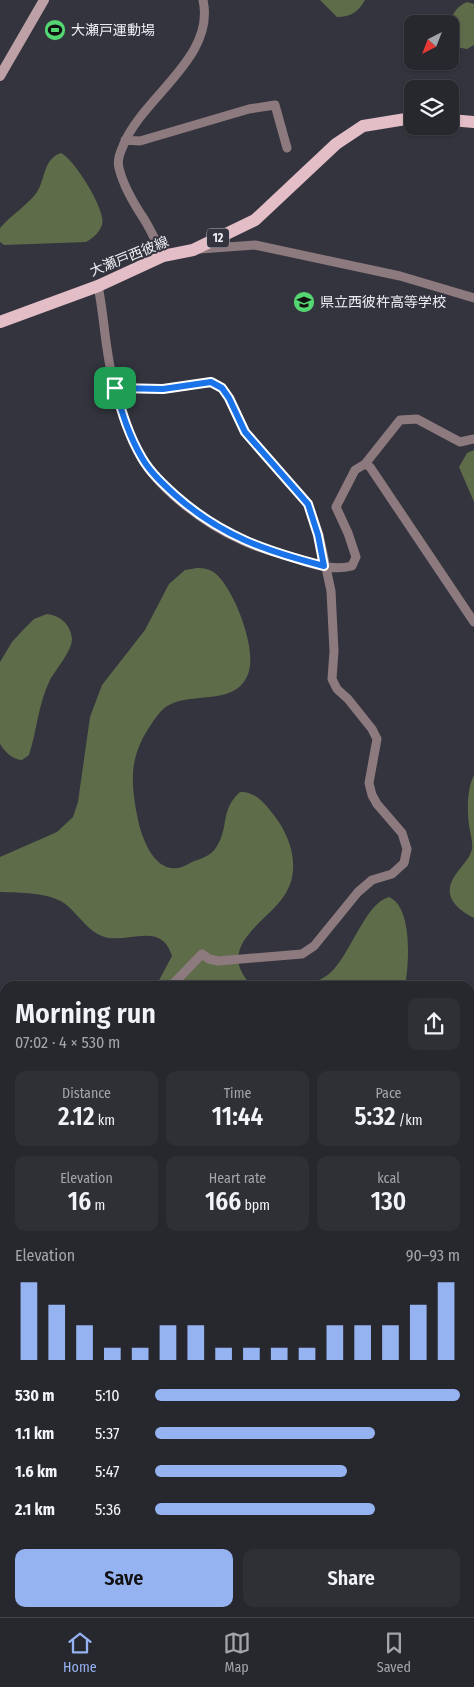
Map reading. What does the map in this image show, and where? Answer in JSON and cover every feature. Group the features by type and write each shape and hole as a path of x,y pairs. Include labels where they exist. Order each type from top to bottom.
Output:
{"main road":[{"name":"大瀬戸西彼線","path":"0,322 98,286 163,256 192,250 255,220 336,144 363,126 404,119"},
{"path":"459,121 474,122"}],"street":[{"path":"0,76 44,0"},
{"path":"163,256 123,181 118,166 119,155 137,119 178,73 198,41 203,28 203,0"},
{"path":"125,140 140,142 249,109 275,106 287,148"},
{"path":"192,250 255,245 400,276 474,298"},
{"path":"98,286 102,306 104,336 115,388 125,424 143,460 164,485 187,506 215,526 242,541 324,566 340,569 352,566 356,557 336,507 355,470 366,464 400,420 417,419 460,442 474,439"},
{"path":"115,388 163,389 211,382 222,388 229,398 245,432 308,504 318,535 331,591 334,651 332,679 337,689 348,698 372,729 377,740 369,783 372,795 402,833 407,849 404,863 392,874 372,880 358,892 314,946 302,954 218,961 209,959 202,954 176,981"},
{"path":"366,464 370,467 474,622"}],"green space":[{"path":"320,0 365,0 354,13 337,17"},
{"path":"467,2 474,4 474,45 467,49 459,48 459,15 453,15 461,5"},
{"path":"61,153 74,165 95,198 102,218 102,225 99,230 86,242 4,245 0,242 0,228 34,196 40,187 48,164 55,156"},
{"path":"474,450 474,502 459,467 467,453"},
{"path":"197,568 215,573 229,592 236,604 246,633 249,647 249,671 244,682 227,694 181,701 168,705 160,712 144,735 135,758 133,781 138,820 150,852 162,865 170,868 182,867 205,857 215,849 220,842 229,806 240,792 245,792 259,799 267,806 279,823 285,832 292,854 292,875 284,896 256,926 240,948 238,959 242,972 248,981 159,981 172,956 167,946 161,940 146,936 109,938 102,936 90,929 64,903 57,899 33,894 0,892 0,857 57,832 73,817 78,802 90,717 102,685 145,630 169,584 185,570"},
{"path":"47,614 61,619 67,625 72,639 67,654 46,689 29,755 22,760 10,755 0,744 0,662 12,642 23,630 34,619"},
{"path":"474,775 474,918 456,905 451,898 450,888 452,881 467,860 472,849 468,806 470,787"},
{"path":"389,897 397,903 406,924 408,965 406,981 316,981 330,973 337,965 365,919 380,901"}],"place":[{"name":"大瀬戸運動場","path":"55,30"},
{"name":"県立西彼杵高等学校","path":"304,302"}],"route":[{"path":"211,382 222,388 229,398 245,432 308,504 318,535 324,566 242,541 215,526 187,506 164,485 143,460 125,424 115,388 163,389 211,382"}]}
